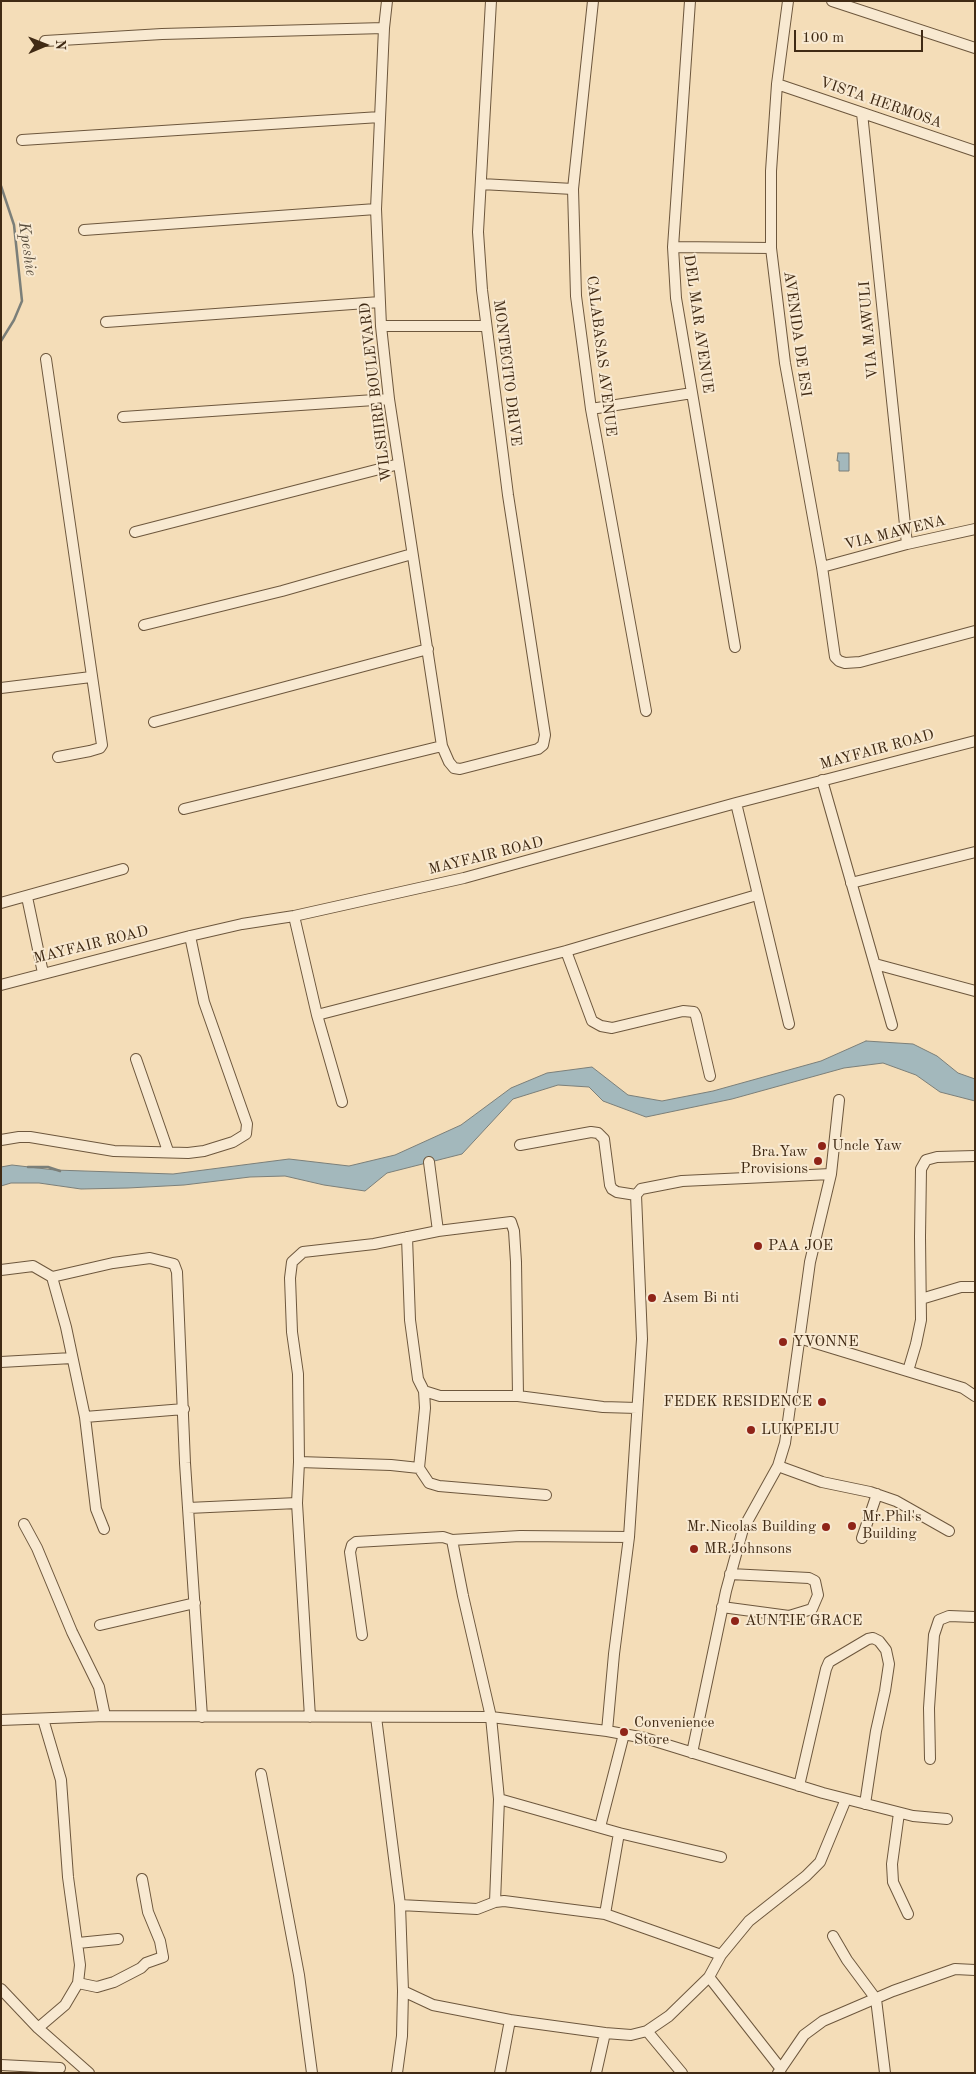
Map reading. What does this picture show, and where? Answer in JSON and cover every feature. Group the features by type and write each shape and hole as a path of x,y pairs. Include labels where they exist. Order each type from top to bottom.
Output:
{"street":[{"name":"WILSHIRE BOULEVARD","path":"387,1 384,28 376,209 381,326 389,399 442,746 449,762 454,768 460,769"},
{"name":"MONTECITO DRIVE","path":"460,769 538,749 543,745 545,735 508,495 486,326 478,232 491,1"},
{"name":"CALABASAS AVENUE","path":"593,1 573,188 576,296 591,409 646,711"},
{"name":"DEL MAR AVENUE","path":"690,1 672,247 676,298 735,647"},
{"name":"AVENIDA DE ESI","path":"788,1 777,84 771,171 771,248 785,363 822,567 835,657 845,663 860,662 975,631"},
{"path":"832,1 975,48"},
{"path":"45,41 162,34 384,28"},
{"name":"VISTA HERMOSA","path":"777,84 975,151"},
{"name":"VIA MAWULI","path":"862,113 907,544"},
{"path":"22,140 380,117"},
{"path":"481,184 573,188"},
{"path":"84,230 376,209"},
{"path":"672,247 771,248"},
{"path":"106,322 380,302"},
{"path":"381,326 486,326"},
{"path":"46,359 102,744 100,748 90,751 58,757"},
{"path":"591,409 692,393"},
{"path":"123,417 389,399"},
{"path":"135,532 399,464"},
{"name":"VIA MAWENA","path":"822,567 907,544 975,529"},
{"path":"144,625 282,591 412,554"},
{"path":"154,722 428,649"},
{"path":"1,688 91,677"},
{"name":"MAYFAIR ROAD","path":"1,985 43,972 190,936 242,924 294,916 464,878 736,803 975,741"},
{"path":"184,809 442,746"},
{"path":"822,780 892,1026"},
{"path":"736,803 789,1024"},
{"path":"851,883 975,852"},
{"path":"1,903 123,868"},
{"path":"316,1015 566,951 757,895"},
{"path":"27,897 43,972"},
{"path":"294,916 316,1015 342,1102"},
{"path":"1,1140 30,1137 114,1150 188,1153 204,1151 233,1142 246,1134 247,1124 204,1002 190,936"},
{"path":"566,951 592,1021 601,1026 612,1028 683,1011 694,1012 710,1076"},
{"path":"874,964 975,991"},
{"path":"136,1059 168,1151"},
{"path":"692,1753 722,1607 743,1529 778,1466 785,1444 810,1262 831,1174 838,1100"},
{"path":"520,1145 591,1132 598,1133 604,1139 610,1186 617,1192 636,1195"},
{"path":"908,1371 921,1320 921,1169 926,1160 937,1157 975,1156"},
{"path":"429,1162 438,1231"},
{"path":"607,1731 614,1654 629,1537 642,1339 636,1195 641,1189 682,1181 831,1174"},
{"path":"310,1717 297,1502 299,1462 298,1374 292,1332 290,1278 292,1262 302,1252 374,1244 438,1231 511,1222 514,1231 516,1262 518,1396"},
{"path":"407,1237 410,1320 418,1379 424,1391 425,1408 419,1468 429,1483 439,1486 546,1495"},
{"path":"1,1270 33,1266 52,1277 113,1263 150,1258 174,1264 179,1279 178,1306 188,1508 202,1717"},
{"path":"52,1277 66,1327 85,1417 96,1509 104,1529"},
{"path":"921,1299 961,1287 975,1287"},
{"path":"799,1338 963,1388 975,1396"},
{"path":"1,1362 72,1358"},
{"path":"424,1391 440,1396 518,1396 637,1408"},
{"path":"425,1408 440,1396"},
{"path":"85,1417 184,1409"},
{"path":"299,1462 391,1465 419,1468"},
{"path":"778,1466 829,1483 877,1494 896,1501 950,1531"},
{"path":"862,1538 877,1494"},
{"path":"188,1508 297,1502"},
{"path":"24,1524 37,1548 72,1632 99,1687 105,1716"},
{"path":"362,1634 350,1552 352,1545 356,1542 443,1537 452,1540 520,1536 629,1537"},
{"path":"452,1540 491,1717 499,1799 496,1902"},
{"path":"722,1607 789,1616 812,1609 818,1595 815,1581 809,1578 730,1574"},
{"path":"100,1625 195,1603"},
{"path":"930,1759 929,1708 934,1635 939,1620 949,1616 975,1617"},
{"path":"799,1786 829,1662 868,1639 873,1638 879,1641 886,1650 889,1664 865,1804"},
{"path":"1,1720 105,1716 491,1717 607,1731 646,1738 846,1799 899,1813 946,1819"},
{"path":"376,1717 400,1905 404,1991 402,2036 397,2073"},
{"path":"38,2028 65,2005 78,1983 80,1965 68,1877 61,1780 43,1719"},
{"path":"600,1827 624,1734"},
{"path":"261,1774 299,1975 312,2073"},
{"path":"499,1799 619,1833 720,1857"},
{"path":"404,1991 433,2005 510,2020 605,2033 631,2035 647,2031 670,2016 709,1977 720,1955 749,1921 806,1876 820,1862 846,1799"},
{"path":"899,1813 892,1864 893,1882 908,1914"},
{"path":"605,1914 619,1833"},
{"path":"78,1983 97,1987 114,1982 141,1968 146,1963 162,1957 160,1941 148,1912 142,1879"},
{"path":"400,1905 477,1909 496,1902 516,1902 605,1914 720,1955"},
{"path":"833,1936 847,1960 876,1999 885,2073"},
{"path":"78,1943 118,1939"},
{"path":"709,1977 780,2071 804,2035 822,2021 955,1969 975,1970"},
{"path":"1,1989 38,2028 89,2073"},
{"path":"500,2073 510,2020"},
{"path":"647,2031 682,2073"},
{"path":"596,2073 605,2033"},
{"path":"1,2065 60,2070 61,2048"}],"shaded area":[{"path":"838,453 849,453 849,471 839,471"},
{"path":"866,1041 913,1044 937,1056 958,1073 975,1079 975,1101 940,1092 916,1075 883,1063 844,1068 732,1099 646,1117 603,1101 589,1087 558,1085 513,1099 462,1154 387,1173 365,1191 324,1185 285,1176 250,1177 184,1185 128,1188 81,1189 39,1183 11,1183 1,1186 1,1167 12,1165 55,1170 173,1174 289,1159 349,1166 395,1155 461,1125 511,1088 547,1073 592,1067 628,1095 662,1101 713,1091 821,1061"}],"waterway":[{"name":"Kpeshie","path":"1,186 14,225 22,301 14,320 1,341"},
{"path":"28,1167 48,1167 60,1171"}],"place":[{"name":"Uncle Yaw","path":"822,1146"},
{"name":"Bra.Yaw Provisions","path":"818,1161"},
{"name":"PAA JOE","path":"758,1246"},
{"name":"Asem Bi nti","path":"652,1298"},
{"name":"YVONNE","path":"783,1342"},
{"name":"FEDEK RESIDENCE","path":"822,1402"},
{"name":"LUKPEIJU","path":"751,1430"},
{"name":"Mr.Phil's Building","path":"852,1526"},
{"name":"Mr.Nicolas Building","path":"826,1527"},
{"name":"MR.Johnsons","path":"694,1549"},
{"name":"AUNTIE GRACE","path":"735,1621"},
{"name":"Convenience Store","path":"624,1732"}]}
